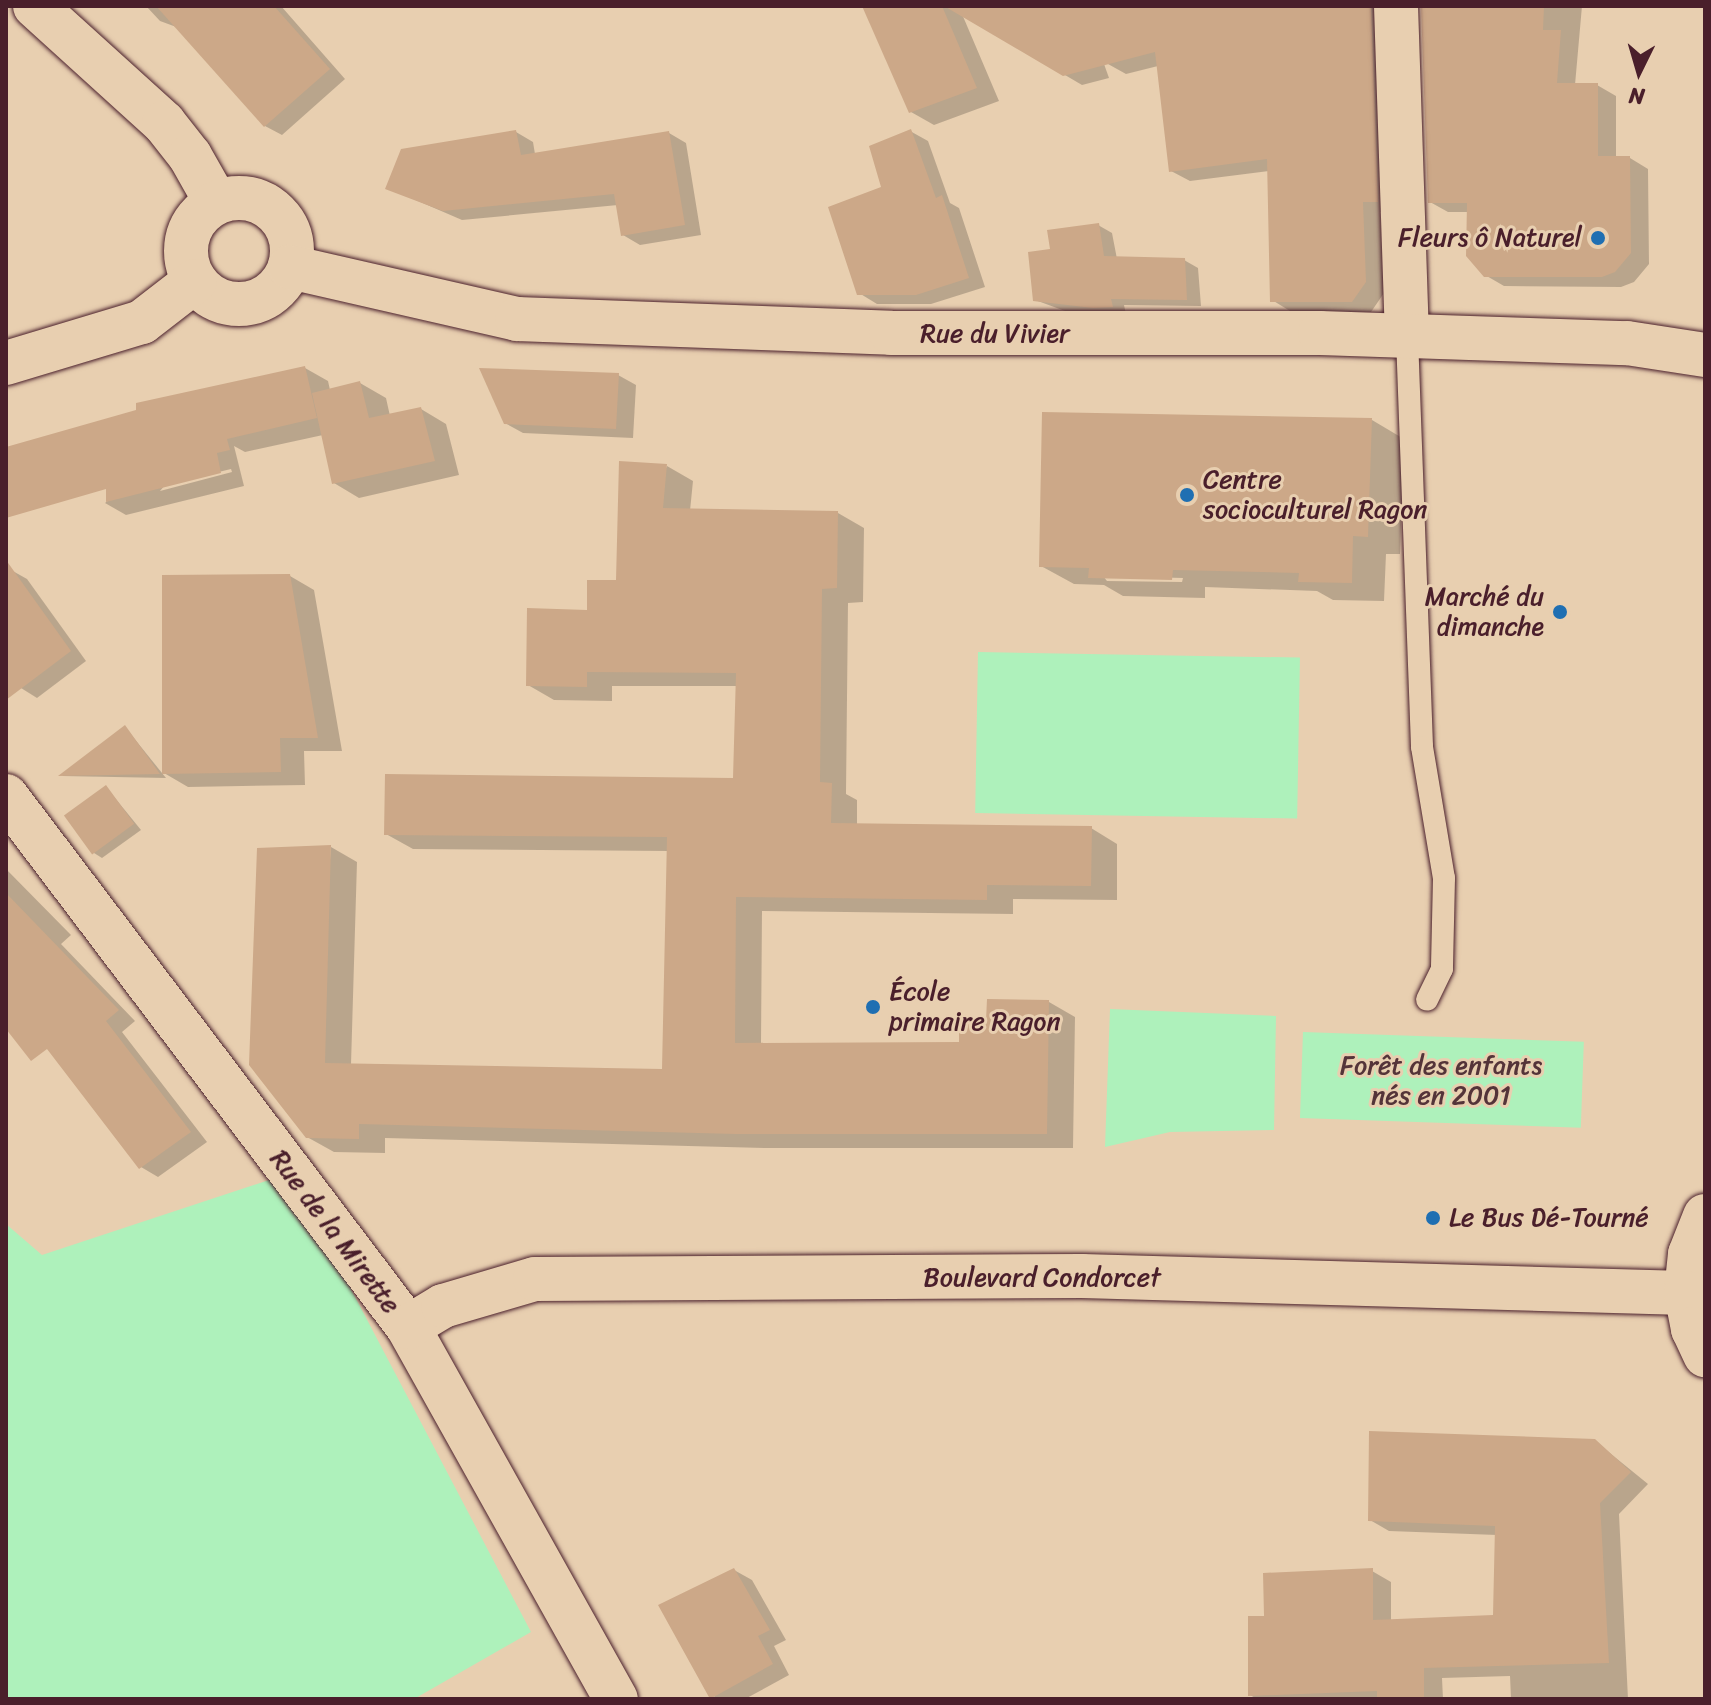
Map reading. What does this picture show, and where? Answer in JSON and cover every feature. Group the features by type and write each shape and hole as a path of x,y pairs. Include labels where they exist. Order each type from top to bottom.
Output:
{"street":[{"path":"35,6 164,123 190,156 216,202"},
{"path":"1396,6 1407,337"},
{"path":"250,198 267,205 290,232 290,267 271,294 239,305 207,294 195,281 187,265 188,237 201,213 216,202 250,198"},
{"name":"Rue du Vivier","path":"290,267 517,319 905,334 1407,337 1627,343 1705,355"},
{"path":"6,363 142,322 195,281"},
{"name":"Rue de la Mirette","path":"6,796 408,1327 616,1699"},
{"path":"1705,1216 1690,1254 1686,1293 1693,1329 1705,1355"},
{"name":"Boulevard Condorcet","path":"408,1327 443,1306 535,1279 1082,1276 1686,1293"}],"lane":[{"path":"1407,337 1422,747 1444,878 1442,969 1427,1000"}],"green space":[{"path":"978,652 1300,658 1297,819 975,813"},
{"path":"1110,1009 1276,1016 1274,1130 1170,1132 1105,1147"},
{"name":"Forêt des enfants nés en 2001","path":"1303,1032 1584,1042 1581,1128 1300,1118"},
{"path":"290,1173 531,1632 414,1699 6,1699 6,1224 42,1255"}],"building":[{"path":"156,6 274,6 330,69 264,127"},
{"path":"862,6 942,6 977,88 909,113"},
{"path":"944,6 1371,6 1378,202 1363,202 1366,282 1352,302 1270,302 1267,159 1169,172 1155,52 1063,76"},
{"path":"1421,6 1544,6 1543,30 1561,30 1557,83 1598,83 1598,156 1630,156 1631,253 1615,272 1602,277 1484,277 1466,256 1467,203 1428,203"},
{"path":"911,129 936,198 942,195 969,278 916,295 857,295 828,207 881,187 869,146"},
{"path":"516,130 521,155 669,131 685,225 621,236 614,194 443,211 385,189 401,149"},
{"path":"1099,223 1104,256 1185,258 1187,300 1111,299 1113,307 1093,308 1033,301 1028,252 1050,249 1047,230"},
{"path":"305,366 317,418 227,439 230,450 217,453 221,473 106,502 106,489 6,518 6,447 136,410 136,403"},
{"path":"479,368 619,373 616,429 504,424"},
{"path":"360,381 369,418 421,407 435,461 332,484 312,393"},
{"name":"Centre socioculturel Ragon","path":"1042,412 1372,418 1368,537 1353,536 1352,583 1298,582 1299,573 1173,570 1172,580 1088,578 1089,568 1039,567"},
{"path":"619,461 667,464 663,508 838,511 837,588 822,589 820,782 832,783 831,823 1092,826 1091,886 987,885 987,900 736,897 735,1043 959,1042 959,1020 986,1021 987,999 1049,1000 1047,1134 736,1134 359,1124 359,1139 306,1138 249,1065 257,848 331,845 325,1063 662,1069 667,837 384,835 385,774 733,778 736,673 587,672 587,687 526,686 527,608 587,610 587,580 616,580"},
{"path":"6,560 71,651 6,700"},
{"path":"290,574 318,738 280,738 281,772 162,774 162,575"},
{"path":"125,725 160,774 58,776"},
{"path":"106,785 134,824 92,854 64,816"},
{"path":"6,893 119,1010 106,1021 191,1132 139,1169 47,1049 31,1061 6,1029"},
{"path":"1369,1431 1595,1439 1631,1472 1600,1503 1609,1663 1424,1668 1424,1699 1377,1699 1377,1691 1248,1696 1248,1616 1264,1616 1263,1573 1373,1568 1373,1620 1493,1615 1495,1526 1368,1521"},
{"path":"734,1568 770,1630 758,1636 773,1664 710,1699 658,1605"}],"place":[{"name":"Fleurs ô Naturel","path":"1598,238"},
{"name":"Centre socioculturel Ragon","path":"1187,495"},
{"name":"Marché du dimanche","path":"1560,612"},
{"name":"École primaire Ragon","path":"873,1007"},
{"name":"Le Bus Dé-Tourné","path":"1433,1218"}]}
